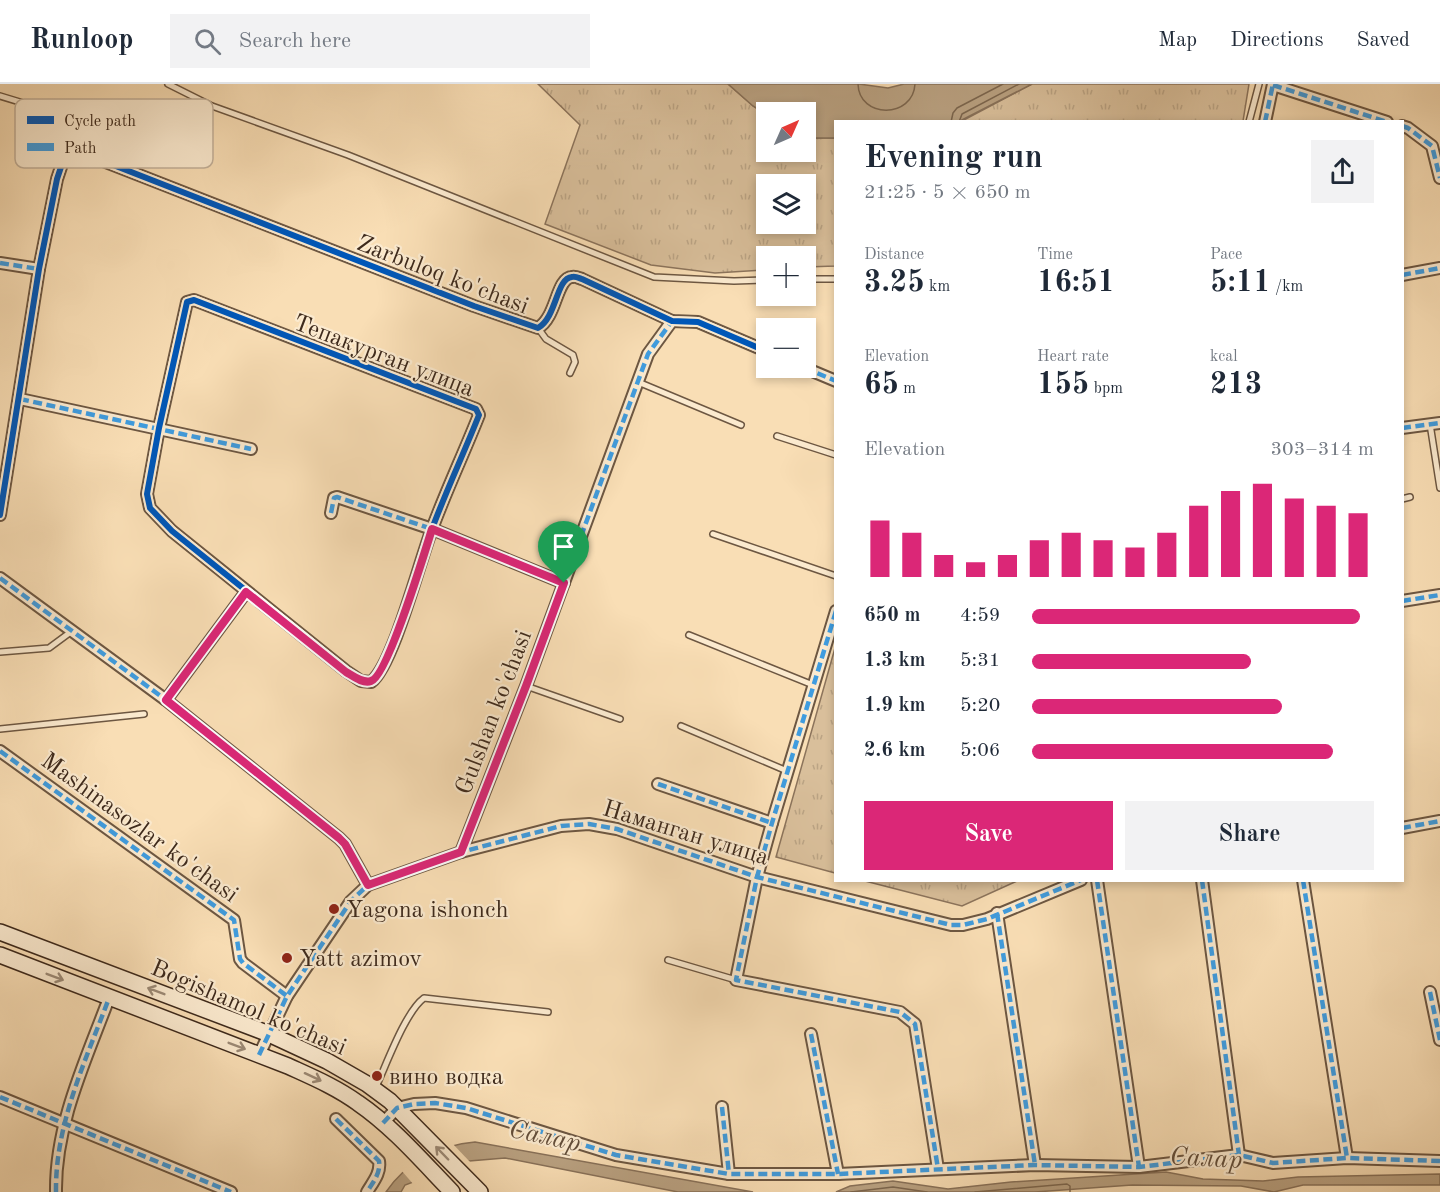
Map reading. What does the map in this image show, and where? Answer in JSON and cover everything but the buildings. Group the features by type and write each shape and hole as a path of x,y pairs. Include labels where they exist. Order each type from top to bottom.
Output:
{"main road":[{"name":"Bogishamol ko'chasi","path":"0,932 269,1034 327,1061 375,1090 397,1108 480,1192"},
{"name":"Bogishamol ko'chasi","path":"0,955 259,1055 330,1085 383,1123 452,1192"}],"street":[{"path":"1265,120 1273,85 1381,120"},
{"path":"1404,127 1432,146 1440,178"},
{"name":"Zarbuloq ko'chasi","path":"39,269 61,168"},
{"name":"Zarbuloq ko'chasi","path":"121,168 474,306 538,328 545,324 551,315 561,285 566,279 572,277 582,279 672,321 698,322 756,347"},
{"path":"0,263 39,269 0,514"},
{"path":"1404,275 1440,268"},
{"name":"Тепакурган улица","path":"194,300 476,409 479,415 432,529 394,641 377,677 371,682 361,681 346,672 172,531 150,508 147,494 187,302 194,300"},
{"name":"Gulshan ko'chasi","path":"461,852 526,686 648,354 672,321"},
{"path":"816,373 834,380"},
{"path":"20,399 251,449"},
{"path":"1404,428 1435,424"},
{"path":"331,513 334,498 337,497 432,529 564,583"},
{"path":"0,578 166,700 339,838 345,844 368,885"},
{"path":"166,700 246,592"},
{"path":"1404,602 1440,595"},
{"path":"834,617 757,877 736,980 900,1012 915,1024 938,1169"},
{"name":"Mashinasozlar ko'chasi","path":"0,751 234,920 240,959 287,996"},
{"path":"658,784 772,823"},
{"path":"1404,828 1440,822"},
{"name":"Наманган улица","path":"259,1055 287,996 351,901 368,885 461,852 561,826 589,824 617,829 757,877 951,925 975,922 1076,882"},
{"path":"1097,882 1139,1167"},
{"path":"1202,882 1239,1155"},
{"path":"1303,882 1347,1158"},
{"path":"997,914 1035,1165"},
{"path":"1430,992 1440,1040"},
{"path":"56,1192 58,1153 64,1122 109,998"},
{"path":"811,1034 838,1174"},
{"path":"0,1097 231,1192"},
{"path":"383,1123 397,1108 435,1103 466,1108 616,1155 729,1174 838,1174 1035,1165 1139,1167 1239,1155 1273,1162 1347,1158 1440,1161"},
{"path":"722,1107 729,1174"},
{"path":"336,1119 379,1161 380,1167 367,1192"}],"lane":[{"path":"168,84 198,99"},
{"path":"1250,120 1259,84"},
{"path":"0,96 15,101"},
{"path":"213,106 348,155 654,277 756,280"},
{"path":"816,279 834,279"},
{"path":"538,328 546,339 573,355 575,362 570,373"},
{"path":"638,382 741,424"},
{"path":"1435,424 1440,488"},
{"path":"777,436 834,454"},
{"path":"1404,499 1410,498"},
{"path":"713,534 834,575"},
{"path":"0,652 49,648 72,631"},
{"path":"689,635 813,685"},
{"path":"526,686 620,719"},
{"path":"0,729 144,714"},
{"path":"681,726 788,771"},
{"path":"668,960 736,980"},
{"path":"375,1090 403,1028 417,1003 424,998 548,1012"}],"green space":[{"path":"538,84 728,84 756,108 756,162 816,162 816,138 834,138 834,266 816,267 816,246 756,246 756,271 715,273 651,265 545,224 580,125"},
{"path":"1032,84 1249,84 1243,120 964,120"},
{"path":"834,652 834,873 776,857"},
{"path":"869,882 1015,882 962,906"}],"water":[{"path":"728,84 859,84 888,88 904,84 1032,84 962,120 834,120 834,138 816,138 816,102 756,102 756,108"},
{"name":"Салар","path":"475,1142 753,1192 678,1192 505,1158 469,1161 405,1185 401,1192 386,1192 403,1172 425,1157 449,1147"},
{"name":"Салар","path":"1166,1172 1203,1179 1263,1181 1298,1177 1440,1174 1440,1185 1303,1185 1274,1192 1241,1186 1132,1185 1035,1192 836,1192 850,1186 893,1181 948,1189 1011,1182"}],"pier":[{"path":"451,1142 471,1163 414,1185 401,1170 421,1156"}],"marked path":[{"path":"1265,120 1273,84"},
{"path":"1273,85 1381,120"},
{"path":"1404,127 1432,146 1440,178"},
{"path":"0,263 39,269"},
{"path":"1404,275 1440,268"},
{"path":"461,852 526,686 648,354 672,321"},
{"path":"816,373 834,380"},
{"path":"20,399 251,449"},
{"path":"1404,428 1440,423"},
{"path":"331,513 334,498 337,497 432,529 564,583"},
{"path":"0,578 166,700 339,838 345,844 368,885"},
{"path":"166,700 246,592"},
{"path":"1404,601 1440,595"},
{"path":"834,618 757,877 736,980 900,1012 915,1024 938,1169"},
{"path":"0,751 234,920 240,959 287,996"},
{"path":"658,784 772,823"},
{"path":"1404,828 1440,821"},
{"path":"259,1055 287,996 351,901 368,885 461,852 561,826 589,824 617,829 757,877 951,925 963,925 987,919 1076,882"},
{"path":"1097,882 1139,1167"},
{"path":"1202,882 1239,1155"},
{"path":"1303,882 1347,1158"},
{"path":"997,913 1035,1165"},
{"path":"1430,992 1440,1040"},
{"path":"56,1192 57,1167 66,1117 109,998"},
{"path":"811,1034 838,1174"},
{"path":"0,1097 231,1192"},
{"path":"383,1123 397,1108 435,1103 466,1108 616,1155 729,1174 838,1174 1035,1165 1139,1167 1239,1155 1273,1163 1347,1158 1440,1161"},
{"path":"722,1107 729,1174"},
{"path":"336,1119 379,1161 378,1173 367,1192"}],"cycle path":[{"path":"0,515 39,269 61,168"},
{"path":"121,168 474,306 538,328 549,316 563,284 567,279 574,277 672,321 698,322 756,347"},
{"path":"194,300 476,409 479,415 432,529 397,635 388,656 371,682 361,681 346,671 172,531 150,508 147,494 159,428 187,302 194,300"}],"place":[{"name":"Yagona ishonch","path":"334,909"},
{"name":"Yatt azimov","path":"287,958"},
{"name":"вино водка","path":"377,1076"}],"route":[{"path":"432,529 564,583 461,852 368,885 345,844 339,838 166,700 246,592 346,672 361,681 371,682 377,677 394,641 432,529"}]}
